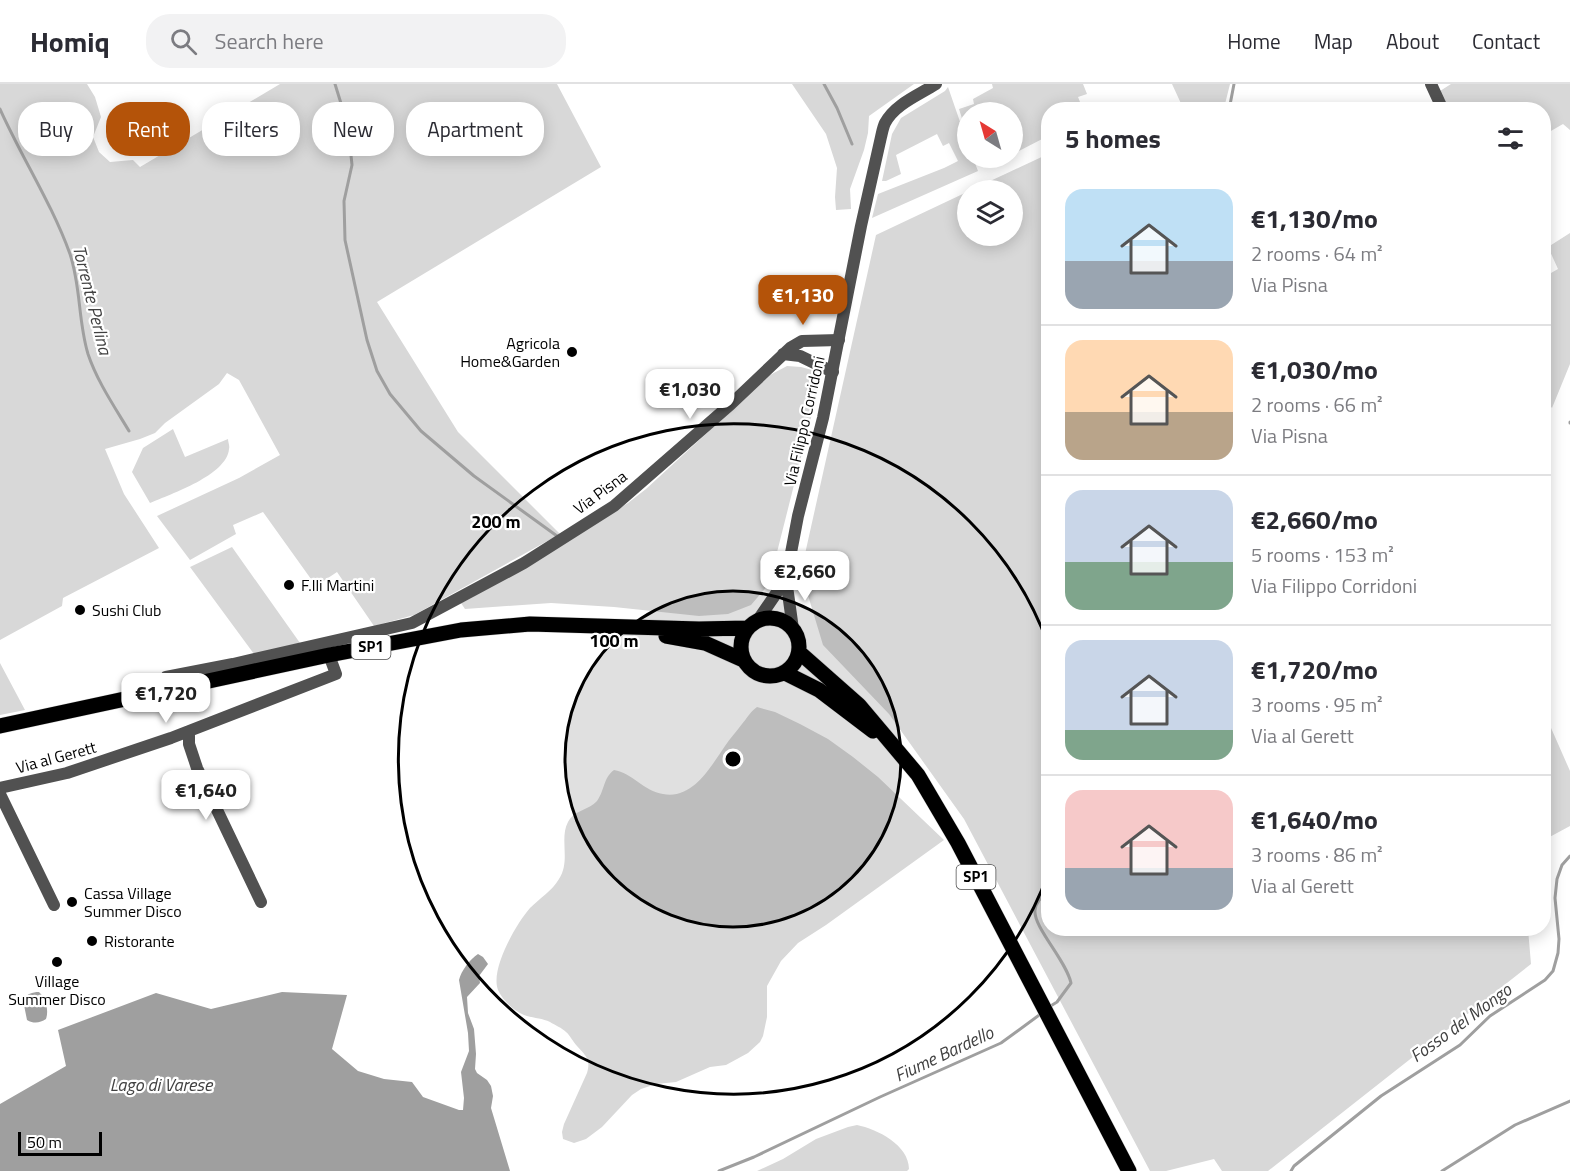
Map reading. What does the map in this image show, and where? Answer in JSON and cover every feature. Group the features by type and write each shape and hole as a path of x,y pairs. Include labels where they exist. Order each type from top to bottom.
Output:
{"main road":[{"name":"SP1","path":"0,726 329,655 461,630 530,624 699,629 753,624 767,618 786,622 793,628"},
{"path":"743,660 742,638 753,624"},
{"name":"SP1","path":"607,626 705,643 743,660 747,667 761,676 777,676 784,673 819,690 899,752"},
{"path":"784,673 795,664 799,652 799,639 793,628"},
{"name":"SP1","path":"799,652 859,705 918,775 938,807 1129,1171"}],"street":[{"name":"Via Filippo Corridoni","path":"793,628 786,579 798,516 833,372 881,137 885,123 893,112 936,84"},
{"path":"1431,84 1439,102"},
{"name":"Via Pisna","path":"166,677 412,623 524,563 614,506 731,404 790,348 802,341 839,340"},
{"path":"783,354 800,356 833,372"},
{"name":"Via Filippo Corridoni","path":"753,624 786,579"},
{"name":"Via al Gerett","path":"0,788 67,773 189,731 336,674 329,655"},
{"path":"189,731 189,744 197,768 261,902"},
{"path":"0,794 54,905"}],"shaded area":[{"path":"0,84 87,84 95,97 101,117 94,134 94,102 18,102 18,156 94,156 94,140 99,152 110,162 133,160 140,167 159,156 190,156 190,137 202,130 202,156 300,156 300,102 250,102 280,84 557,84 601,167 377,302 458,432 560,534 414,615 374,626 337,572 316,586 263,512 233,525 236,534 190,560 157,516 239,478 280,455 239,380 227,373 219,384 165,423 155,433 105,449 124,494 159,548 63,598 62,606 0,640"},
{"path":"792,84 914,84 869,116 864,150 850,189 851,209 836,210 837,168 826,134"},
{"path":"992,84 1083,84 1087,94 1078,97 1080,102 1041,102 1041,140 1023,149 1023,102 974,102 973,99 993,88"},
{"path":"1172,84 1230,84 1226,102 1180,102"},
{"path":"1451,84 1570,84 1570,130 1563,124 1551,131 1551,102 1445,102 1440,91"},
{"path":"948,87 957,113 957,159 949,143 943,146 937,134 896,155 901,174 882,181 892,134 901,118"},
{"path":"1041,157 1041,936 1529,936 1531,964 1268,1171 1222,1171 1214,1159 1166,1171 1150,1171 964,819 889,714 823,645 801,572 876,235 957,197 957,246 1023,246 1023,180 992,180 1018,168 1023,168 1023,166"},
{"path":"957,162 957,168 977,168 978,171 872,218 878,194"},
{"path":"1570,233 1570,364 1552,408 1551,273 1558,269 1551,254 1551,245"},
{"path":"787,366 812,370 820,382 769,584 751,605 728,614 699,616 551,603 465,609 461,603 628,503 770,375"},
{"path":"173,429 185,457 228,439 229,449 226,458 209,475 184,489 150,503 132,472 143,448"},
{"path":"232,547 300,643 254,654 190,567"},
{"path":"0,663 25,710 0,715"},
{"path":"757,707 775,712 828,739 878,777 944,840 798,943 781,961 767,986 767,1017 763,1036 748,1053 726,1065 710,1067 676,1082 656,1084 641,1089 632,1095 602,1127 586,1139 574,1143 563,1139 564,1124 587,1073 588,1061 563,1029 547,1021 520,1013 503,998 498,990 497,981 506,947 524,915 559,879 564,865 564,836 568,822 574,815 597,801 610,773 614,770 620,772 663,794 683,792 692,787 707,772 729,740"},
{"path":"1551,728 1570,771 1570,826 1551,836"},
{"path":"857,1125 874,1130 891,1140 904,1153 909,1169 907,1171 757,1171 783,1159 816,1139"}],"water":[{"name":"Lago di Varese","path":"478,954 488,964 479,976 480,983 467,997 468,1013 474,1029 475,1069 491,1086 493,1096 491,1108 510,1171 0,1171 0,1104 66,1066 58,1030 156,993 211,1009 282,992 347,995 332,1049 358,1071 384,1079 412,1082 423,1097 463,1110 461,1072 469,1051 459,980 466,966"},
{"path":"34,992 39,992 45,1001 47,1016 46,1019 37,1023 27,1020 23,1000"}],"waterway":[{"path":"335,84 348,126 352,165 344,201 345,240 367,340 377,371 390,394 421,431 474,476 557,536"},
{"path":"824,84 852,144"},
{"name":"Fiume Bardello","path":"1231,102 1234,84"},
{"name":"Torrente Perlina","path":"0,109 63,235 74,266 88,354 101,384 129,431"},
{"name":"Fosso del Mongo","path":"1291,1171 1294,1166 1381,1096 1460,1045 1490,1016 1545,980 1553,971 1559,939 1555,898 1557,879 1562,865 1570,856"},
{"name":"Fiume Bardello","path":"1041,898 1035,910 1041,929"},
{"name":"Fiume Bardello","path":"1045,936 1063,964 1071,983 1057,1002 1049,1007"},
{"name":"Fiume Bardello","path":"719,1171 1001,1043 1042,1013"},
{"path":"1442,1171 1515,1125 1570,1101"}],"place":[{"name":"Agricola Home&Garden","path":"572,352"},
{"name":"F.lli Martini","path":"289,585"},
{"name":"Sushi Club","path":"80,610"},
{"name":"Cassa Village Summer Disco","path":"72,902"},
{"name":"Ristorante","path":"92,941"},
{"name":"Village Summer Disco","path":"57,962"}]}
